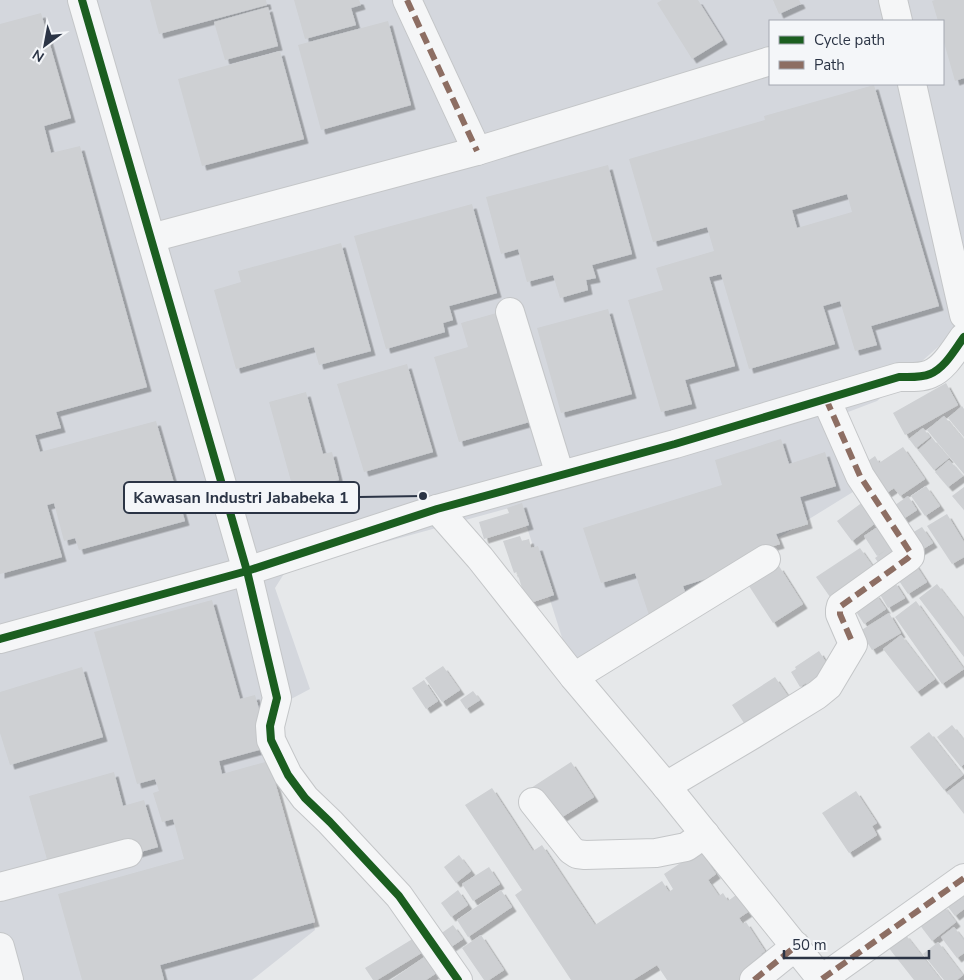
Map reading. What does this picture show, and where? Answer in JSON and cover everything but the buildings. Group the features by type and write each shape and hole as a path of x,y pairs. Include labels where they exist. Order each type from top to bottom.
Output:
{"street":[{"path":"82,0 247,571 277,698 270,726 271,740 288,776 305,798 399,896 458,980"},
{"path":"407,0 478,151"},
{"path":"893,0 898,20"},
{"path":"151,238 478,151 769,62"},
{"path":"912,85 964,315"},
{"path":"510,312 560,475"},
{"path":"0,639 247,571 437,509 675,444 899,377 929,375 938,370 964,337"},
{"path":"666,786 752,736 828,686 853,644 840,614 842,606 910,556 910,552 860,476 826,399"},
{"path":"437,509 480,558 574,677 666,786 822,980 964,878"},
{"path":"574,677 766,559"},
{"path":"533,802 571,850 577,854 656,853 686,846 704,834"},
{"path":"0,888 128,852"},
{"path":"754,980 796,946"},
{"path":"0,947 9,980"}],"shaded area":[{"path":"0,0 964,0 964,324 877,401 835,417 861,487 571,666 520,505 287,569 275,588 310,689 257,717 315,930 252,980 0,980"}],"marked path":[{"path":"407,0 477,151"},
{"path":"826,399 860,476 910,552 908,558 841,606 840,614 853,644"},
{"path":"822,979 964,878"},
{"path":"754,980 796,946"}],"cycle path":[{"path":"82,0 247,571 277,698 270,726 271,740 288,775 305,798 399,896 458,980"},
{"path":"0,639 247,571 437,509 675,444 899,377 926,375 945,363 964,337"}],"place":[{"name":"Kawasan Industri Jababeka 1","path":"423,496"}]}
